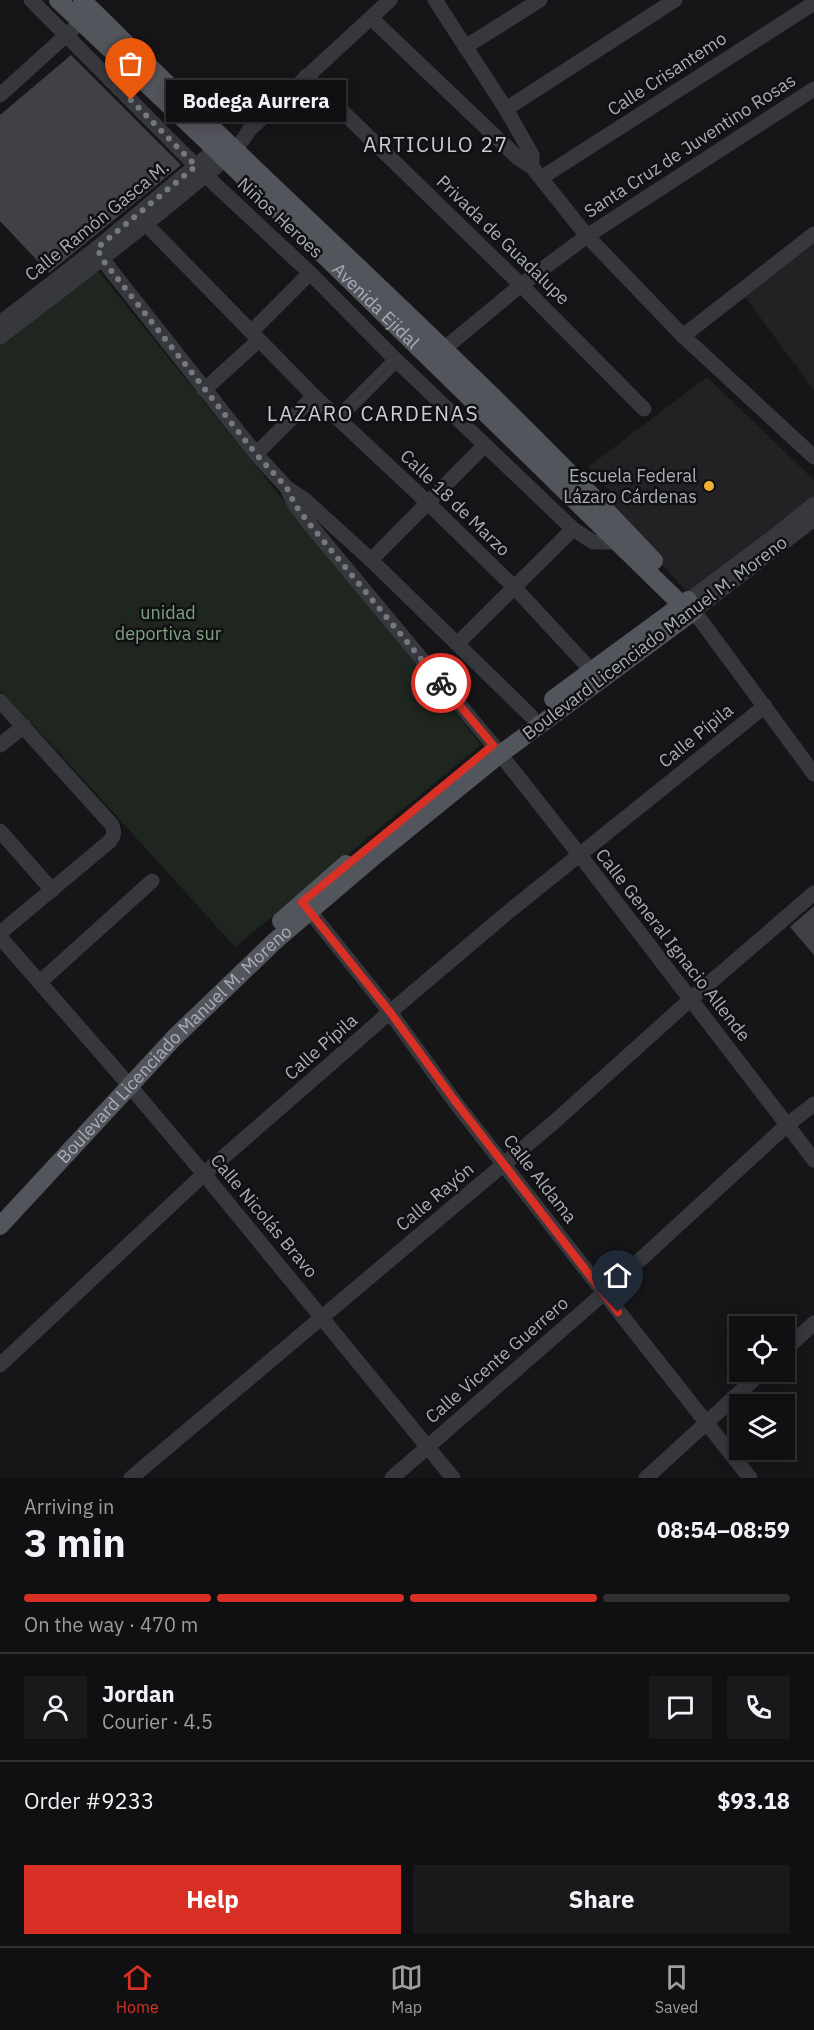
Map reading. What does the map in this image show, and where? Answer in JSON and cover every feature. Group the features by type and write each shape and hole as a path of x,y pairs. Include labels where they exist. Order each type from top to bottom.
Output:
{"main road":[{"name":"Avenida Ejidal","path":"58,0 445,348 692,609"},
{"name":"Avenida Ejidal","path":"82,0 225,149 627,542"},
{"name":"Boulevard Licenciado Manuel M. Moreno","path":"496,750 692,609"},
{"name":"Boulevard Licenciado Manuel M. Moreno","path":"1,1219 125,1081 268,948 306,907 377,854 496,750 531,716 591,670 692,609"}],"street":[{"name":"Niños Heroes","path":"31,0 200,171 310,273 396,360 573,529 593,542 627,542"},
{"name":"Calle Ramón Gasca M.","path":"0,337 249,129 390,0"},
{"path":"435,0 506,109 532,155 537,172"},
{"path":"465,47 540,0"},
{"path":"506,109 653,6 675,0"},
{"name":"Calle Crisantemo","path":"537,172 814,3"},
{"path":"370,18 518,158 537,172 587,236 683,336 814,457"},
{"path":"0,95 81,22"},
{"name":"Privada de Guadalupe","path":"306,76 521,285 644,409"},
{"name":"Santa Cruz de Juventino Rosas","path":"445,348 521,285 587,236 814,89"},
{"name":"Calle 18 de Marzo","path":"141,220 314,396 514,588 591,670"},
{"path":"683,336 814,234"},
{"path":"99,253 204,390 287,488 304,499 371,560 531,716"},
{"name":"Calle Ramón Gasca M.","path":"0,323 99,253"},
{"path":"204,390 310,273"},
{"path":"338,418 396,360"},
{"path":"256,454 314,396"},
{"path":"371,560 485,445"},
{"name":"Calle General Ignacio Allende","path":"287,488 295,505 312,527 579,854 814,1160"},
{"name":"Boulevard Licenciado Manuel M. Moreno","path":"692,609 758,555 814,504"},
{"name":"Boulevard Licenciado Manuel M. Moreno","path":"758,555 814,519"},
{"path":"458,644 573,529"},
{"path":"692,609 814,774"},
{"path":"0,701 114,831 113,837 0,935"},
{"name":"Calle Pípila","path":"0,1365 204,1174 390,1012 498,920 765,706"},
{"path":"0,745 24,726"},
{"path":"0,831 52,890"},
{"path":"40,982 152,881"},
{"name":"Calle Rayón","path":"131,1478 505,1165 814,893"},
{"name":"Calle Aldama","path":"306,907 390,1012 455,1101 750,1478"},
{"name":"Calle Nicolás Bravo","path":"0,935 204,1174 453,1478"},
{"name":"Calle Vicente Guerrero","path":"392,1478 604,1293 787,1125 814,1104"},
{"path":"795,1341 814,1323"},
{"path":"646,1478 751,1382"}],"shaded area":[{"path":"814,244 814,390 745,297"},
{"name":"Escuela Federal Lázaro Cárdenas","path":"707,377 814,480 814,498 691,596 601,499 610,491 588,467"}],"green space":[{"name":"unidad deportiva sur","path":"96,268 481,745 235,947 0,690 0,341"}],"building":[{"path":"71,55 181,165 49,273 0,221 0,115"},
{"path":"814,906 814,955 790,927"}],"way so far":[{"path":"131,100 196,166 97,248 102,259 204,390 287,488 295,505 312,527 441,683"}],"place":[{"name":"Bodega Aurrera","path":"131,100"},
{"name":"Escuela Federal Lázaro Cárdenas","path":"709,486"}],"district":[{"name":"ARTICULO 27","path":"436,145"},
{"name":"LAZARO CARDENAS","path":"373,414"}],"route":[{"path":"441,683 493,745 302,902 390,1012 455,1101 618,1312"}]}
